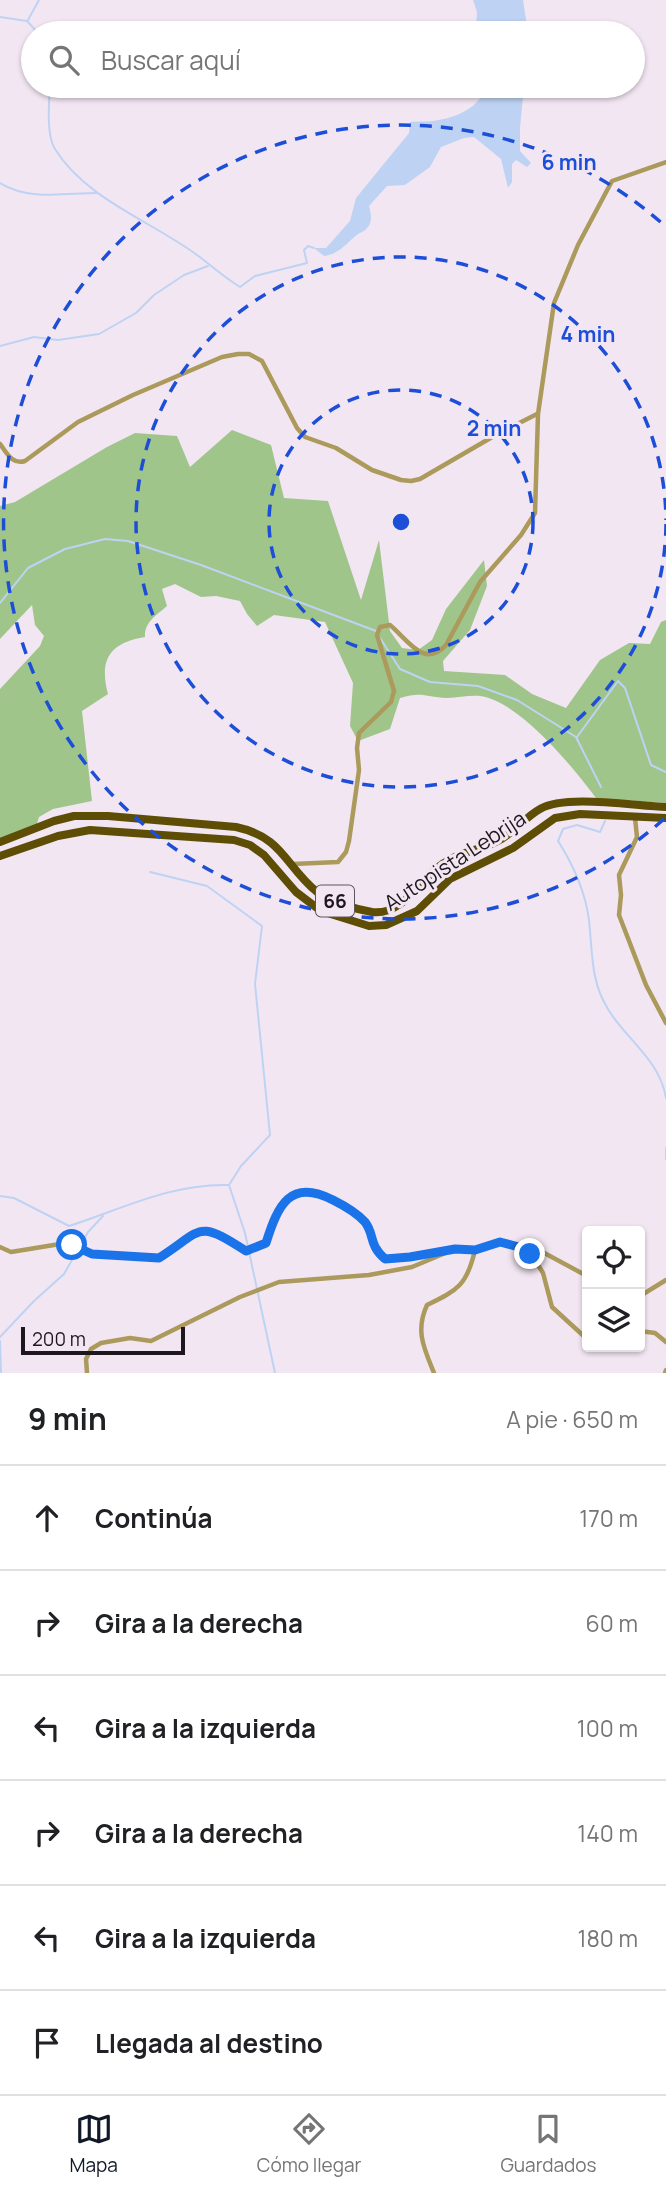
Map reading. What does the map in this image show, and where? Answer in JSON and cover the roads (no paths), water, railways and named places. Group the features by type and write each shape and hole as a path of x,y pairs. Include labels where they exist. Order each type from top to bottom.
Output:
{"highway":[{"name":"Autopista Lebrija","path":"0,842 74,816 219,824 247,829 267,839 317,892 329,899 370,912 384,912 395,908 444,863 505,837 530,815 551,804 574,801 666,807"},
{"name":"Autopista Lebrija","path":"0,856 58,835 90,830 234,840 250,845 264,855 296,892 321,911 369,926 386,925 417,911 450,879 513,848 555,818 580,814 666,818"}],"street":[{"path":"293,864 338,862 346,852 358,788 359,733 391,702 394,691 377,635 380,627 390,625 421,654 430,656 439,653 480,582 521,536 535,513 538,414 554,303 578,245 612,181 666,162"},
{"path":"0,444 13,460 19,463 25,461 78,422 222,357 238,354 249,354 262,361 297,428 305,436 336,448 372,470 401,480 420,479 538,414"},
{"path":"635,818 637,837 619,875 619,915 646,985 666,1023"},
{"path":"0,1247 11,1252 60,1244 72,1245 92,1254 159,1258 188,1235 202,1229 220,1234 246,1251 266,1243 272,1222 286,1200 301,1191 317,1192 349,1208 366,1224 375,1250 385,1259 455,1249 475,1250 500,1242 535,1248 582,1273"},
{"path":"514,1245 525,1249 535,1260 543,1273 552,1307 582,1334"},
{"path":"87,1373 86,1359 91,1349 101,1343 130,1338 152,1340 279,1282 369,1275 412,1267 455,1249"},
{"path":"434,1373 420,1337 422,1315 427,1305 449,1294 468,1277 475,1250"},
{"path":"645,1293 666,1280"},
{"path":"645,1332 655,1333 666,1342"}],"water":[{"path":"473,0 523,0 526,21 476,21"},
{"path":"480,98 523,98 520,151 531,163 527,167 516,160 512,164 512,182 508,188 501,159 474,137 464,138 441,147 430,167 405,185 387,186 369,206 369,226 339,251 324,256 314,248 326,248 350,221 356,198 409,133 410,122 449,118"}],"waterway":[{"path":"28,20 39,0"},
{"path":"0,17 27,21"},
{"path":"50,98 52,143 68,167 101,196 179,243 240,287 255,276 307,263 304,250 308,246 314,248"},
{"path":"0,183 11,189 35,194 98,193"},
{"path":"0,346 34,337 58,340 99,334 136,313 154,295 184,275 208,266"},
{"path":"0,603 28,568 65,549 105,539 128,541 201,565 376,631"},
{"path":"380,638 400,669 430,682 478,686 517,700 576,737 601,787"},
{"path":"577,737 618,681 625,688 651,765 666,772"},
{"path":"605,821 600,832 577,825 563,829 558,841 582,888 599,991 610,1013 656,1070 666,1098"},
{"path":"150,872 207,886 262,926 255,984 270,1135 241,1166 229,1185 245,1233 275,1373"},
{"path":"666,1148 666,1159"},
{"path":"0,1196 14,1198 69,1226 167,1193 208,1185 229,1185"},
{"path":"0,1337 64,1274 88,1232 103,1216"},
{"path":"0,1341 1,1373"}]}
